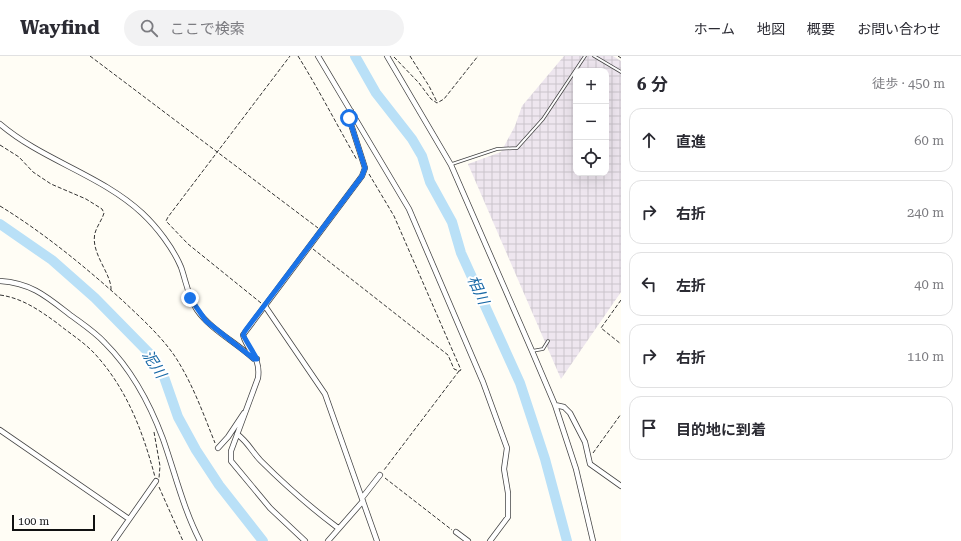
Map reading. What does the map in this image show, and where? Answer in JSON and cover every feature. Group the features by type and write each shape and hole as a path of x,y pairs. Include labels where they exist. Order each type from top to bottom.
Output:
{"street":[{"path":"318,56 409,209 483,382 506,448 504,469 508,493 508,517 490,541"},
{"path":"387,56 451,165 555,405 576,469 592,541"},
{"path":"305,541 270,508 231,461 231,451 258,378 260,368 257,359 243,335 362,176 365,168 349,118 352,111"},
{"path":"0,124 31,147 62,162 126,200 142,214 173,252 180,266 190,298 197,310 206,321 254,359 257,359"},
{"path":"0,281 28,286 42,293 104,342 122,362 142,392 151,410 163,439 188,518 200,541"},
{"path":"265,306 325,394 377,541"},
{"path":"555,405 564,407 570,413 585,442 590,464 621,486"},
{"path":"218,448 228,437 239,418 246,411"},
{"path":"0,430 129,519"},
{"path":"237,434 249,444 256,456 288,488 338,528"},
{"path":"328,541 380,475"},
{"path":"114,541 156,481"},
{"path":"456,532 468,541"}],"lane":[{"path":"451,165 497,149 517,148 543,119 585,56"},
{"path":"594,56 621,72"},
{"path":"532,351 543,349 548,341"}],"path":[{"path":"90,56 321,230"},
{"path":"265,306 188,244 166,222 168,217 290,56"},
{"path":"298,56 319,90 327,110 360,166 365,168 394,216 461,370 380,475 456,532"},
{"path":"393,56 419,83 435,103 437,103"},
{"path":"410,56 429,86 437,103"},
{"path":"437,103 444,99 478,56"},
{"path":"0,145 19,157 34,172 51,184 86,199 102,209 104,213 95,233 95,245 102,268 111,283 111,290"},
{"path":"0,206 39,232 111,290 148,325 173,354 193,387 218,448"},
{"path":"309,246 448,355 454,369 459,371"},
{"path":"0,295 10,296 40,310 94,354 119,387 131,407 144,437 156,481 183,541"},
{"path":"621,300 601,328 621,344"},
{"path":"589,456 593,453 621,414"},
{"path":"154,431 160,466 159,478 156,481"}],"shaded area":[{"path":"564,56 613,56 621,61 621,292 561,379 468,164 501,152 515,126 522,106"}],"waterway":[{"name":"相川","path":"355,56 376,93 412,139 422,156 430,182 452,222 461,253 520,383 545,459 567,541"},
{"name":"泥川","path":"0,224 52,260 95,298 150,354 164,377 178,417 196,450 219,485 263,541"}],"route":[{"path":"190,298 206,321 241,347 254,359 257,359 244,340 243,335 245,331 362,176 365,168 364,163 349,118"}]}
